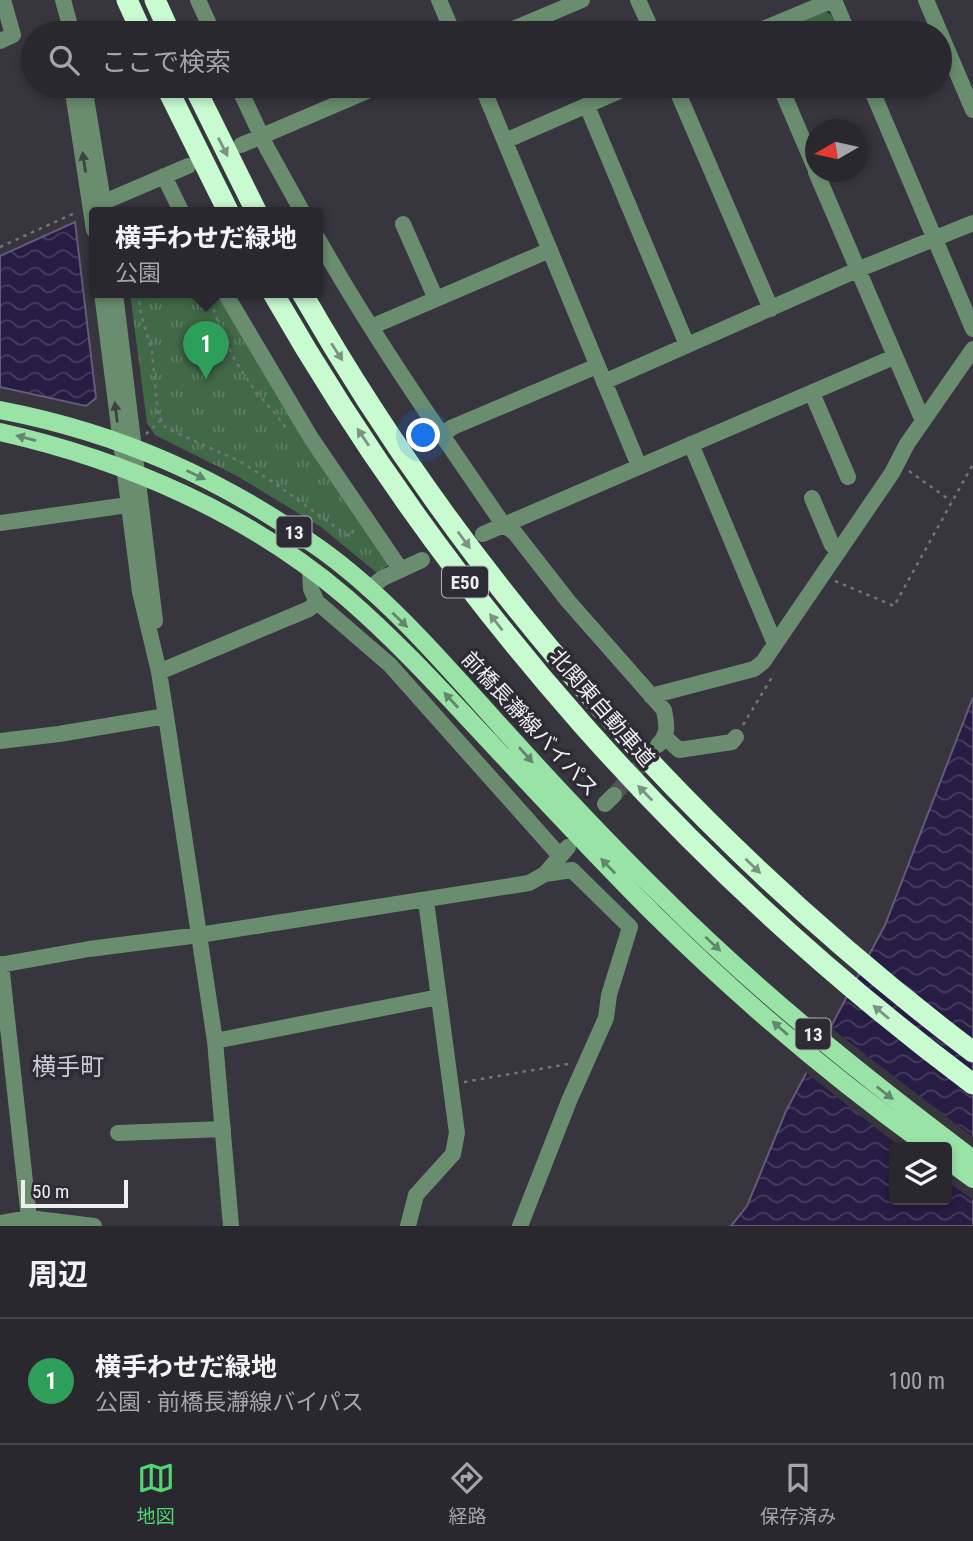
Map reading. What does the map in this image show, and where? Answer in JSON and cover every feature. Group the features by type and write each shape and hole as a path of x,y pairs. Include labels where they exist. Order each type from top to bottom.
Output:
{"highway":[{"path":"128,0 137,21"},
{"path":"155,0 165,21"},
{"path":"172,98 226,207"},
{"path":"200,98 254,207"},
{"name":"北関東自動車道","path":"276,298 404,500 458,574 619,767 763,910 845,983 973,1084"},
{"name":"北関東自動車道","path":"305,298 374,411 425,486 478,560 584,691 704,819 782,894 859,962 973,1052"}],"main road":[{"name":"前橋長瀞線バイパス","path":"0,410 133,441 223,488 321,549 368,589 431,650 548,779 663,897 732,963 883,1091 973,1159"},
{"name":"前橋長瀞線バイパス","path":"0,432 130,471 220,513 260,536 346,598 418,665 655,915 718,975 873,1107 922,1142"},
{"path":"952,1164 973,1180"}],"street":[{"path":"0,41 13,35 3,0"},
{"path":"53,0 58,21"},
{"path":"63,0 69,21"},
{"path":"198,0 208,21"},
{"path":"439,0 448,21"},
{"path":"524,21 550,6 582,0"},
{"path":"638,0 648,21"},
{"path":"784,21 833,0 843,21"},
{"path":"926,0 935,21"},
{"path":"952,61 973,110"},
{"path":"74,98 96,207"},
{"path":"85,98 96,207"},
{"path":"244,98 300,207"},
{"path":"241,145 350,98"},
{"path":"487,98 639,466"},
{"path":"505,141 605,98"},
{"path":"680,98 771,309"},
{"path":"785,98 805,145"},
{"path":"875,98 973,329"},
{"path":"587,106 687,345"},
{"path":"98,207 188,166"},
{"path":"164,176 179,207"},
{"path":"821,182 923,422"},
{"path":"604,382 857,270 973,223"},
{"path":"403,224 436,299"},
{"path":"323,247 370,327 503,524 515,533 568,601 664,710 668,727 661,741 678,750 732,742 736,737"},
{"path":"370,327 550,250"},
{"path":"103,298 133,441"},
{"path":"116,298 133,441 128,505 140,592 159,672 215,1041 231,1226"},
{"path":"228,298 311,438 401,570"},
{"path":"651,696 754,669 763,662 973,349"},
{"path":"483,534 894,358"},
{"path":"441,435 453,427 597,366"},
{"path":"811,393 848,477"},
{"path":"691,444 775,644"},
{"path":"130,471 155,612 159,672"},
{"path":"812,498 832,545 839,551"},
{"path":"0,523 128,505"},
{"path":"368,589 383,578 422,561"},
{"path":"29,1218 0,965 89,948 199,935 530,883 545,874 565,851 390,665 317,602 311,589 310,571"},
{"path":"159,672 309,609 317,602"},
{"path":"0,741 166,716"},
{"path":"520,1226 606,1018 609,995 629,927 572,870 545,874"},
{"path":"408,1226 416,1195 453,1154 457,1133 426,901"},
{"path":"215,1041 439,997"},
{"path":"118,1133 223,1129"},
{"path":"0,1223 29,1218 94,1226"}],"path":[{"path":"0,247 89,211"},
{"path":"139,298 152,352 158,414 166,428 239,461 345,534 350,536 355,531 354,523"},
{"path":"210,298 215,320 246,376 291,434"},
{"path":"133,441 162,419"},
{"path":"898,463 951,501"},
{"path":"831,579 894,606 973,464"},
{"path":"451,1084 587,1061"}],"green space":[{"path":"824,10 834,21 799,21"},
{"path":"131,298 223,298 390,564 377,573 321,527 239,477 155,435 147,423"}],"water":[{"path":"75,222 96,398 86,406 0,387 0,256"},
{"path":"973,697 973,1226 731,1226 747,1206 786,1111 885,925"}],"pier":[{"path":"827,1025 973,1137 973,1200 952,1185 952,1142 894,1142 803,1070"}],"tunnel":[{"path":"614,795 654,750"}],"place":[{"name":"横手わせだ緑地","path":"206,379"}],"district":[{"name":"横手町","path":"68,1067"}]}
